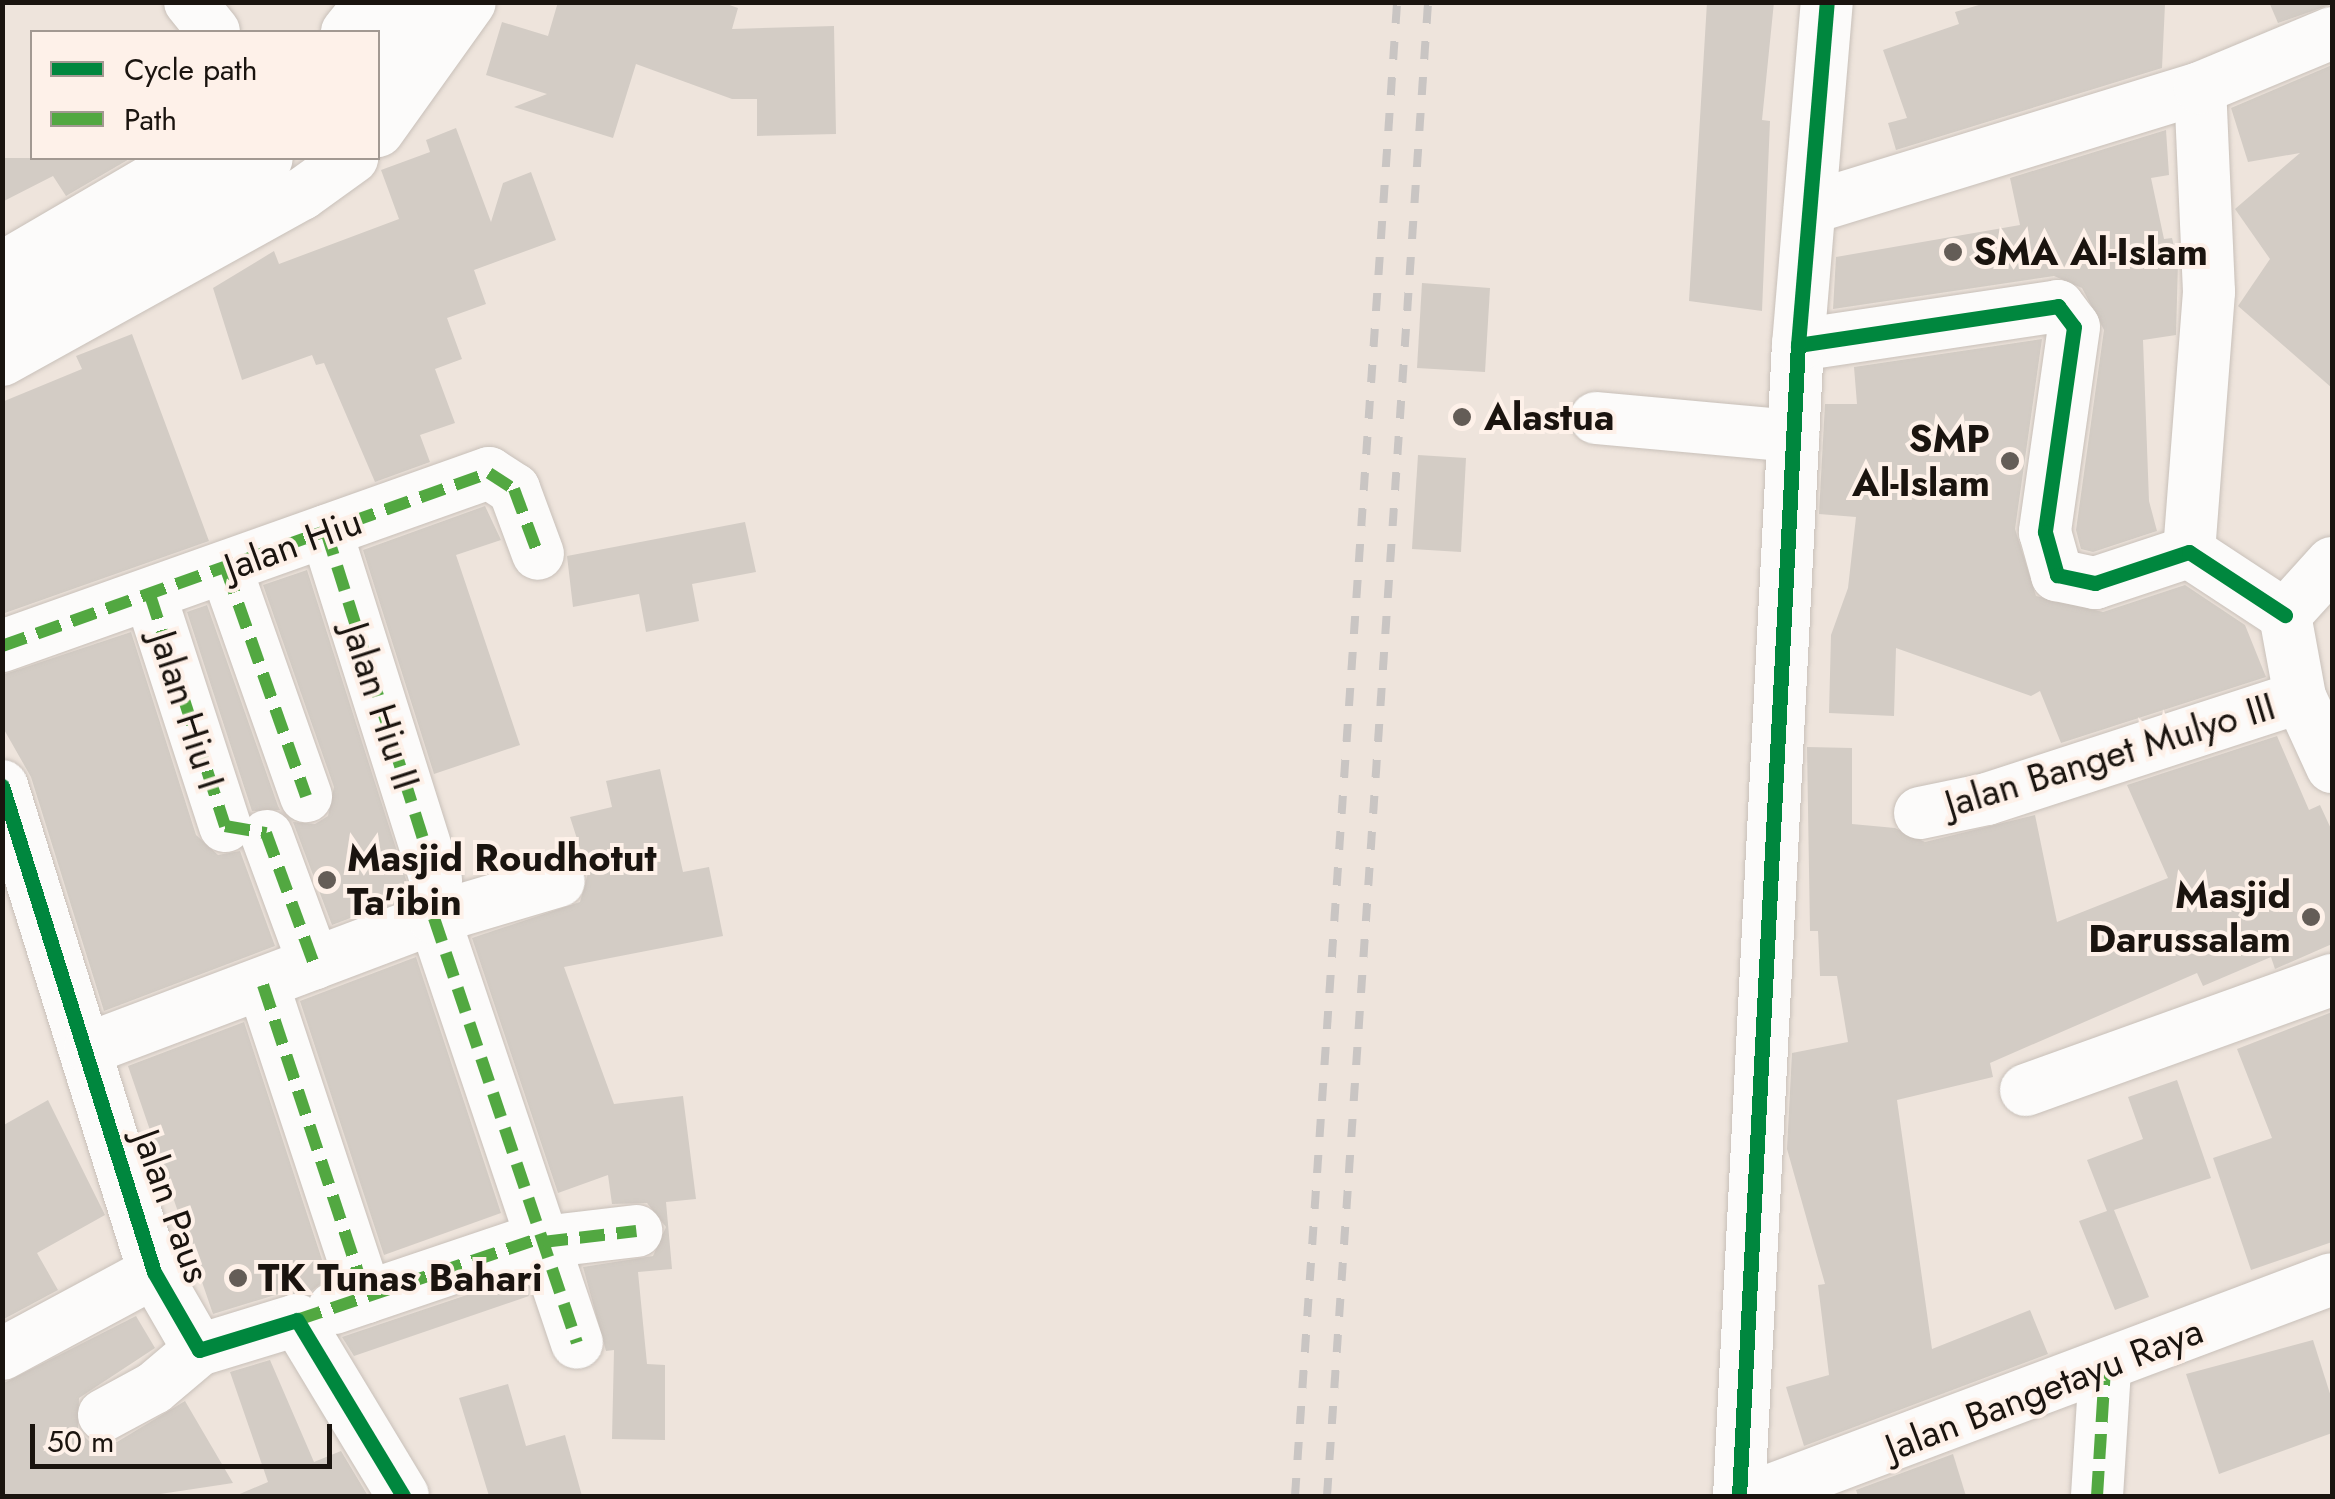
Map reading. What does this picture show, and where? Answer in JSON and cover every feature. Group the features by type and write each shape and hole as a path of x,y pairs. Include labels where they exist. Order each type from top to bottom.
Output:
{"main road":[{"path":"380,60 424,2"},
{"path":"2,316 262,160"}],"street":[{"path":"190,2 212,30"},
{"path":"349,30 371,2"},
{"path":"380,128 470,2"},
{"path":"1739,1496 1798,344 1827,2"},
{"path":"1810,208 2200,88 2332,33"},
{"path":"2189,552 2209,292 2200,88"},
{"path":"2,268 187,160"},
{"path":"2,360 302,194 349,160"},
{"path":"1798,344 2058,306 2074,326 2048,558 2057,575 2076,585 2189,552 2285,615 2300,697 2332,767"},
{"path":"1596,418 1793,436"},
{"name":"Jalan Hiu","path":"2,646 496,474 520,498 538,554"},
{"name":"Jalan Hiu II","path":"326,531 435,899 577,1344"},
{"path":"2285,615 2332,563"},
{"path":"226,570 306,796"},
{"name":"Jalan Hiu I","path":"150,595 246,831 314,964"},
{"name":"Jalan Banget Mulyo III","path":"1920,813 1986,799 2300,697"},
{"name":"Jalan Paus","path":"2,786 90,1048 120,1180 154,1272 198,1350"},
{"path":"90,1048 314,964 435,899 559,881"},
{"path":"2026,1090 2332,980"},
{"path":"262,984 366,1297"},
{"path":"104,1415 198,1350 542,1240 636,1230"},
{"path":"2,1354 154,1272"},
{"name":"Jalan Bangetayu Raya","path":"1755,1496 2104,1368 2332,1279"},
{"path":"297,1320 403,1496"},
{"path":"2097,1496 2104,1368"}],"building":[{"path":"558,2 721,2 738,8 732,29 834,26 836,134 757,136 757,99 732,99 636,64 613,138 514,107 547,94 486,75 502,22 548,36"},
{"path":"1707,2 1774,2 1762,120 1770,121 1762,311 1689,301"},
{"path":"1989,2 2165,4 2162,68 1896,150 1888,123 1907,118 1883,50 1959,24 1955,12"},
{"path":"2269,2 2332,2 2332,4 2278,23"},
{"path":"2332,65 2332,388 2238,306 2270,259 2235,209 2300,153 2248,162 2231,108"},
{"path":"456,128 491,222 503,183 531,172 556,240 474,270 486,304 447,318 462,359 435,369 455,423 420,435 430,462 375,482 324,363 316,365 312,355 242,380 213,288 274,251 279,264 399,219 381,170 430,152 426,140"},
{"path":"2166,130 2169,175 2151,178 2164,239 2172,238 2178,262 2176,335 2143,340 2149,501 2157,531 2093,552 2081,549 2076,530 2104,330 2082,288 2054,276 1833,309 1836,257 2020,225 2010,178"},
{"path":"2,158 128,160 66,196 53,176 2,202"},
{"path":"1422,283 1490,288 1485,372 1417,368"},
{"path":"132,334 209,541 2,614 2,402 82,369 76,356"},
{"path":"2042,339 2015,529 2036,596 2103,612 2185,585 2245,625 2266,677 2061,743 2040,691 2031,696 1896,648 1894,716 1829,713 1831,635 1848,588 1856,517 1819,514 1825,404 1857,404 1854,367"},
{"path":"1418,455 1466,458 1461,552 1412,549"},
{"path":"485,506 501,540 456,555 520,745 434,774 363,550"},
{"path":"745,522 756,572 692,584 699,621 646,632 639,594 573,607 567,556"},
{"path":"307,570 411,895 332,925 293,822 315,824 328,816 334,787 263,585"},
{"path":"207,605 280,810 252,811 187,612"},
{"path":"131,632 196,835 218,855 240,851 275,946 104,1011 31,777 2,726 2,675"},
{"path":"2277,736 2309,810 2320,805 2332,831 2332,944 2275,969 2271,957 2203,986 2197,973 1990,1063 1993,1077 1897,1100 1932,1349 2030,1310 2048,1354 1804,1446 1786,1387 1829,1375 1818,1285 1825,1284 1787,1149 1792,1053 1848,1042 1837,976 1820,976 1818,931 1810,931 1807,747 1852,748 1852,824 1895,828 1925,842 2035,815 2057,922 2168,878 2127,785"},
{"path":"660,769 683,872 709,867 723,936 564,967 614,1104 683,1096 696,1199 666,1202 672,1269 638,1272 647,1364 665,1365 665,1440 612,1439 614,1350 606,1351 583,1267 653,1256 666,1227 647,1203 612,1204 608,1175 558,1193 472,938 580,902 588,873 570,817 612,807 606,781"},
{"path":"416,957 501,1213 384,1255 300,1001"},
{"path":"2332,1012 2332,1242 2251,1270 2213,1158 2272,1138 2237,1049"},
{"path":"244,1022 328,1278 309,1293 288,1291 213,1314 128,1066"},
{"path":"2177,1080 2211,1178 2114,1210 2149,1297 2115,1310 2079,1221 2107,1211 2087,1160 2143,1139 2128,1097"},
{"path":"48,1100 105,1215 37,1253 58,1290 2,1320 2,1126"},
{"path":"523,1276 529,1296 354,1356 342,1337"},
{"path":"136,1316 155,1348 79,1398 78,1430 89,1441 117,1442 185,1401 233,1483 147,1496 2,1496 2,1384"},
{"path":"2313,1340 2332,1400 2332,1433 2219,1474 2186,1374"},
{"path":"270,1360 314,1462 341,1451 368,1496 235,1496 268,1482 230,1372"},
{"path":"508,1384 526,1446 565,1435 582,1496 489,1496 459,1398"},
{"path":"1953,1454 1966,1496 1858,1496 1856,1490"}],"railway":[{"path":"1295,1496 1397,2"},
{"path":"1327,1496 1428,2"}],"marked path":[{"path":"2,646 489,473 514,489 538,554"},
{"path":"326,531 436,880"},
{"path":"226,569 306,796"},
{"path":"150,595 225,826 266,833 314,964"},
{"path":"434,918 577,1343"},
{"path":"263,985 366,1297"},
{"path":"543,1242 636,1231"},
{"path":"297,1320 541,1238"},
{"path":"2097,1496 2105,1368"}],"cycle path":[{"path":"1739,1496 1798,345 1827,2"},
{"path":"1798,345 2058,306 2074,327 2045,532 2057,575 2095,583 2189,552 2285,615"},
{"path":"2,786 154,1272 199,1350 297,1320 403,1496"}],"place":[{"name":"SMA Al-Islam","path":"1953,252"},
{"name":"Alastua","path":"1462,417"},
{"name":"SMP Al-Islam","path":"2010,461"},
{"name":"Masjid Roudhotut Ta'ibin","path":"327,880"},
{"name":"Masjid Darussalam","path":"2311,917"},
{"name":"TK Tunas Bahari","path":"238,1278"}]}
